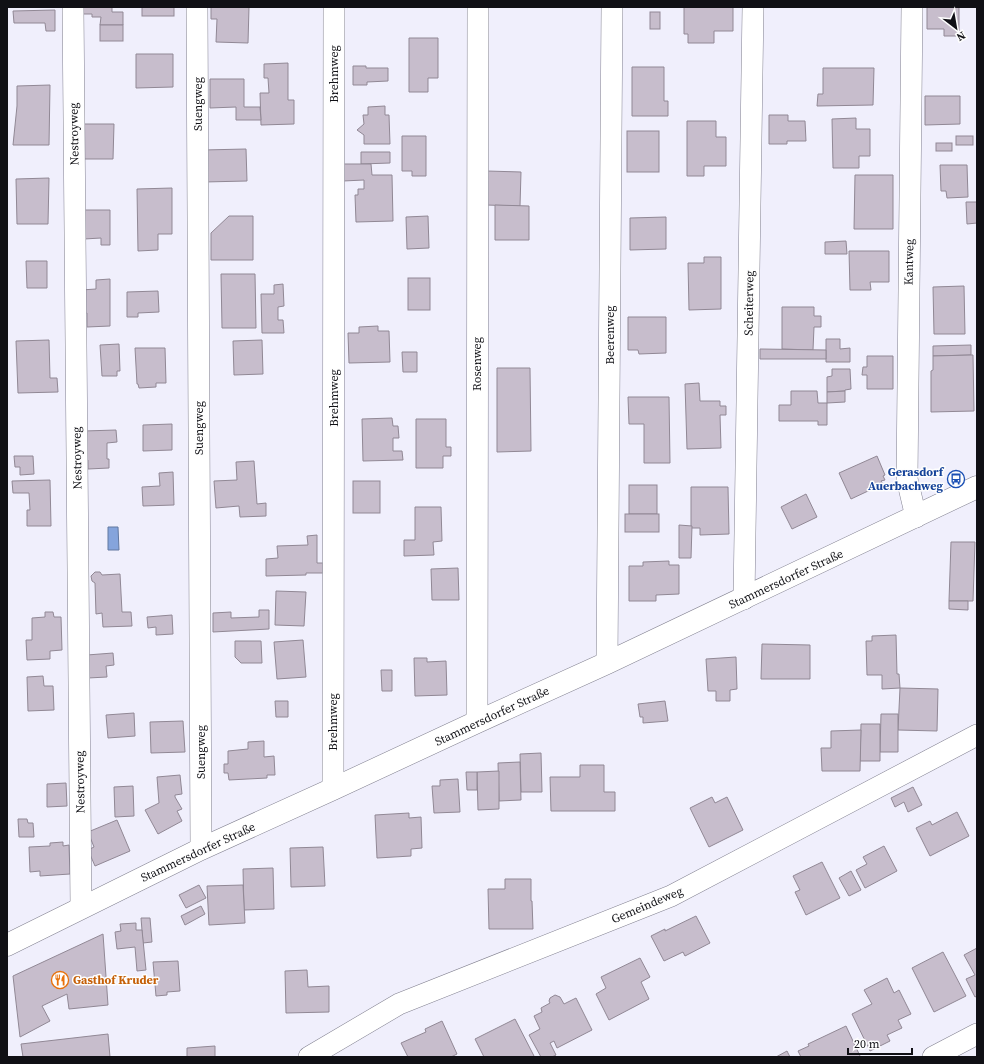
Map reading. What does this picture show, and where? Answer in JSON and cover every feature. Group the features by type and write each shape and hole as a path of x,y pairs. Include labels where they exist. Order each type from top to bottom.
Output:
{"main road":[{"name":"Stammersdorfer Straße","path":"7,945 201,849 607,663 977,487"}],"street":[{"name":"Nestroyweg","path":"73,7 81,908"},
{"name":"Suengweg","path":"198,7 201,849"},
{"name":"Brehmweg","path":"333,789 334,7"},
{"name":"Rosenweg","path":"477,722 478,7"},
{"name":"Beerenweg","path":"607,663 612,7"},
{"name":"Scheiterweg","path":"744,599 753,7"},
{"name":"Kantweg","path":"912,7 907,479 916,517"},
{"name":"Gemeindeweg","path":"309,1057 399,1004 671,896 977,735"},
{"path":"933,1057 977,1034"}],"water":[{"path":"108,527 118,527 119,550 108,550"}],"building":[{"path":"83,7 112,7 112,12 123,12 123,25 100,25 101,17 92,17 92,14 83,14"},
{"path":"142,7 174,7 174,16 142,16"},
{"path":"211,7 249,7 248,43 216,42 217,19 211,19"},
{"path":"684,7 733,7 733,31 714,31 714,43 688,43 688,34 684,34"},
{"path":"927,7 959,7 959,36 944,36 944,29 927,29"},
{"path":"55,10 55,31 46,31 45,23 14,23 13,11"},
{"path":"650,12 660,12 660,29 650,29"},
{"path":"100,25 123,25 123,41 100,41"},
{"path":"409,38 438,38 438,78 428,78 428,92 409,92"},
{"path":"136,54 173,54 173,87 136,88"},
{"path":"288,63 288,100 294,100 294,124 261,125 260,93 269,93 268,78 264,78 264,64"},
{"path":"353,66 366,66 366,68 388,68 388,81 367,82 367,85 353,85"},
{"path":"632,67 664,67 664,101 668,101 668,116 632,116"},
{"path":"823,68 874,68 873,105 817,106 818,94 823,94"},
{"path":"210,79 244,79 244,107 260,107 261,120 236,120 236,107 210,108"},
{"path":"50,85 49,145 13,145 17,106 17,86"},
{"path":"925,96 960,96 960,124 925,125"},
{"path":"385,106 385,115 389,115 390,144 364,144 364,135 357,130 364,124 363,115 368,115 368,107"},
{"path":"769,115 788,115 788,121 805,121 806,141 787,141 787,144 769,144"},
{"path":"856,118 856,129 870,129 870,156 859,156 859,168 833,168 832,119"},
{"path":"687,121 716,121 716,137 726,137 726,166 704,166 704,176 687,176"},
{"path":"82,124 114,124 113,159 82,159"},
{"path":"627,131 659,131 659,172 627,172"},
{"path":"402,136 426,136 426,176 412,176 412,171 402,171"},
{"path":"956,136 973,136 973,145 956,145"},
{"path":"936,143 952,143 952,151 936,151"},
{"path":"246,149 247,181 204,182 203,150"},
{"path":"361,152 390,152 390,163 361,164"},
{"path":"343,164 371,164 372,175 392,175 393,221 356,222 355,195 358,195 358,189 364,189 364,180 343,181"},
{"path":"940,165 967,165 968,197 947,198 946,191 941,191"},
{"path":"487,171 521,172 520,206 486,205"},
{"path":"855,175 893,175 893,229 854,229"},
{"path":"49,178 48,224 17,224 16,179"},
{"path":"172,188 172,234 158,234 158,250 138,251 137,189"},
{"path":"966,202 977,202 977,223 967,224"},
{"path":"495,205 529,206 529,240 495,240"},
{"path":"84,210 110,210 110,245 101,245 101,238 84,239"},
{"path":"229,216 253,216 253,260 211,260 211,233"},
{"path":"428,216 429,248 407,249 406,217"},
{"path":"666,217 666,249 630,250 630,218"},
{"path":"846,241 847,254 825,254 825,242"},
{"path":"849,251 889,251 889,282 870,282 871,290 850,290"},
{"path":"704,257 721,257 721,309 689,310 688,263 704,263"},
{"path":"26,261 47,261 47,288 27,288"},
{"path":"221,274 255,274 256,328 222,328"},
{"path":"408,278 430,278 430,310 408,310"},
{"path":"110,279 110,326 87,327 87,313 82,314 81,290 96,289 96,280"},
{"path":"283,284 284,306 278,307 278,320 283,320 284,333 262,333 261,294 274,294 274,285"},
{"path":"964,286 965,334 934,334 933,287"},
{"path":"158,291 159,312 138,313 138,317 127,317 127,292"},
{"path":"782,307 814,307 814,316 821,316 821,327 814,327 813,350 782,349"},
{"path":"628,317 666,317 666,353 639,354 638,350 628,350"},
{"path":"378,326 378,331 389,331 390,362 349,363 348,333 359,333 359,327"},
{"path":"826,339 840,339 840,349 850,348 850,362 826,362"},
{"path":"49,340 50,378 57,378 58,392 18,393 16,341"},
{"path":"262,340 263,374 234,375 233,341"},
{"path":"119,344 120,371 117,371 117,376 102,376 100,345"},
{"path":"971,345 971,355 933,356 933,346"},
{"path":"135,348 165,348 166,383 156,383 156,387 139,388 137,384"},
{"path":"760,349 826,350 826,359 760,359"},
{"path":"402,352 417,352 417,372 403,372"},
{"path":"973,355 974,411 931,412 931,371 933,370 933,356"},
{"path":"867,356 893,356 893,389 867,389 867,375 862,375 863,367 867,367"},
{"path":"497,368 530,368 531,451 497,452"},
{"path":"832,369 850,369 851,389 845,391 827,392 827,377 832,376"},
{"path":"699,383 700,401 720,401 720,406 726,406 726,415 720,415 721,448 687,449 685,384"},
{"path":"791,391 817,391 818,403 827,403 827,425 818,425 818,421 779,421 779,405 791,405"},
{"path":"845,391 845,402 827,403 827,392"},
{"path":"628,397 669,397 670,463 644,463 644,424 629,424"},
{"path":"392,418 393,426 398,426 399,438 393,438 393,451 402,451 403,460 363,461 362,419"},
{"path":"416,419 446,419 446,447 451,447 451,456 443,456 443,468 416,468"},
{"path":"172,424 172,450 143,451 143,425"},
{"path":"116,430 117,442 107,443 107,459 109,459 109,468 88,469 88,460 85,460 84,431"},
{"path":"14,456 33,456 34,474 20,475 20,467 15,467"},
{"path":"877,456 885,475 883,476 885,480 881,481 883,484 851,499 839,473"},
{"path":"254,461 257,504 266,503 266,516 240,517 239,506 216,508 214,481 237,480 236,462"},
{"path":"173,472 174,505 143,506 142,487 160,486 159,473"},
{"path":"50,480 51,526 27,526 27,510 30,510 29,493 13,493 12,481"},
{"path":"353,481 380,481 380,513 353,513"},
{"path":"629,485 657,485 657,514 629,514"},
{"path":"691,487 728,487 729,534 700,535 700,528 691,528"},
{"path":"806,494 817,517 792,529 781,507"},
{"path":"415,507 441,507 442,541 433,542 434,555 404,556 404,540 415,540"},
{"path":"625,514 659,514 659,532 625,532"},
{"path":"679,525 692,526 691,558 679,558"},
{"path":"317,535 317,563 323,563 323,573 266,576 266,559 278,558 277,546 308,545 307,536"},
{"path":"951,542 975,542 973,601 949,601"},
{"path":"669,561 669,565 679,565 679,594 656,595 656,601 629,601 629,566 643,566 643,562"},
{"path":"458,568 459,600 432,600 431,569"},
{"path":"95,572 100,572 102,575 120,574 122,612 131,612 132,626 103,627 102,613 96,614 95,583 92,581 91,576"},
{"path":"276,591 306,592 304,626 275,625"},
{"path":"949,601 968,601 968,610 949,609"},
{"path":"259,610 269,610 269,629 213,632 213,613 231,612 231,618 259,617"},
{"path":"45,612 53,612 54,617 61,617 62,650 50,651 50,659 27,660 26,640 32,640 32,618 45,617"},
{"path":"172,615 173,634 156,635 156,627 148,628 147,617"},
{"path":"896,635 897,674 899,674 900,688 882,689 882,675 867,675 866,641 872,641 872,636"},
{"path":"303,640 306,677 277,679 274,642"},
{"path":"235,641 261,641 262,663 241,663 235,657"},
{"path":"762,644 810,645 810,679 761,679"},
{"path":"113,653 114,665 106,666 107,677 88,678 87,655"},
{"path":"736,657 737,689 730,690 730,701 716,701 716,691 708,691 706,659"},
{"path":"414,658 427,658 427,662 446,661 447,695 415,696"},
{"path":"381,670 392,670 392,691 382,691"},
{"path":"43,676 44,686 53,686 54,710 28,711 27,677"},
{"path":"900,688 938,689 937,731 898,730"},
{"path":"275,701 288,701 288,717 276,717"},
{"path":"665,701 668,721 643,723 643,717 640,717 638,704"},
{"path":"134,713 135,736 108,738 106,715"},
{"path":"881,714 898,714 898,752 880,752"},
{"path":"183,721 185,752 151,753 150,722"},
{"path":"861,724 880,724 880,761 860,761"},
{"path":"861,730 860,771 822,771 821,748 831,748 831,731"},
{"path":"264,741 264,757 274,756 275,775 267,775 267,778 229,780 228,773 224,773 224,764 228,764 228,751 248,749 248,742"},
{"path":"541,753 542,792 521,792 520,754"},
{"path":"520,762 521,800 499,801 498,763"},
{"path":"580,765 604,765 604,792 615,792 615,811 551,811 550,777 580,777"},
{"path":"499,771 499,809 478,810 477,772"},
{"path":"466,772 477,772 477,790 467,790"},
{"path":"180,775 182,794 175,795 175,797 182,809 177,811 182,821 158,834 145,810 159,803 157,777"},
{"path":"458,779 460,812 434,813 432,786 440,786 440,780"},
{"path":"66,783 67,806 47,807 47,784"},
{"path":"133,786 134,816 115,817 114,787"},
{"path":"913,787 922,805 908,812 904,802 895,807 891,798"},
{"path":"712,797 715,803 727,797 743,830 709,847 690,808"},
{"path":"957,812 969,836 930,856 916,828 930,821 932,825"},
{"path":"409,813 409,818 421,817 422,848 411,849 411,856 377,858 375,815"},
{"path":"18,819 27,819 28,823 33,823 34,837 19,837"},
{"path":"117,820 130,851 95,866 88,850 94,847 88,832"},
{"path":"63,842 63,846 69,845 70,874 40,876 40,871 30,872 29,847 50,846 50,843"},
{"path":"884,846 897,871 865,888 856,870 867,864 863,857"},
{"path":"323,847 325,886 291,887 290,848"},
{"path":"822,862 840,898 806,915 795,892 800,890 793,876"},
{"path":"273,868 274,909 244,910 243,869"},
{"path":"851,871 861,890 849,896 839,878"},
{"path":"505,879 531,879 533,929 489,929 488,889 505,889"},
{"path":"199,885 206,898 186,908 179,895"},
{"path":"243,885 245,923 209,925 207,886"},
{"path":"201,906 205,914 185,925 181,916"},
{"path":"696,916 710,943 685,956 683,952 664,961 651,936"},
{"path":"141,918 150,918 152,942 143,943"},
{"path":"136,923 136,930 142,930 146,970 137,971 135,947 117,949 115,932 121,931 120,924"},
{"path":"103,934 108,1005 69,1009 67,994 42,1006 50,1021 20,1037 13,976"},
{"path":"977,948 977,996 975,997 966,979 975,975 964,955"},
{"path":"943,952 966,996 934,1012 912,968"},
{"path":"640,958 650,977 641,982 649,999 609,1020 596,994 606,988 601,977"},
{"path":"178,961 180,991 167,992 167,995 156,996 153,962"},
{"path":"307,970 308,987 329,986 329,1012 286,1013 285,971"},
{"path":"887,978 894,993 899,990 911,1014 898,1020 902,1028 887,1035 890,1041 870,1051 852,1014 872,1004 864,990"},
{"path":"555,995 560,997 564,1004 576,998 592,1030 557,1048 554,1041 550,1043 556,1055 552,1057 541,1057 529,1035 540,1029 534,1016 542,1012 541,1008 550,1003 550,998"},
{"path":"515,1019 534,1056 484,1057 475,1039"},
{"path":"442,1021 457,1054 451,1057 408,1057 401,1043 426,1032 425,1029"},
{"path":"846,1026 860,1056 801,1057 798,1051 809,1046 808,1044"},
{"path":"108,1034 110,1057 23,1057 21,1044"},
{"path":"215,1046 215,1057 187,1057 187,1048"},
{"path":"787,1051 790,1057 776,1057"}],"place":[{"name":"Gerasdorf Auerbachweg","path":"956,479"},
{"name":"Gasthof Kruder","path":"60,980"}]}
